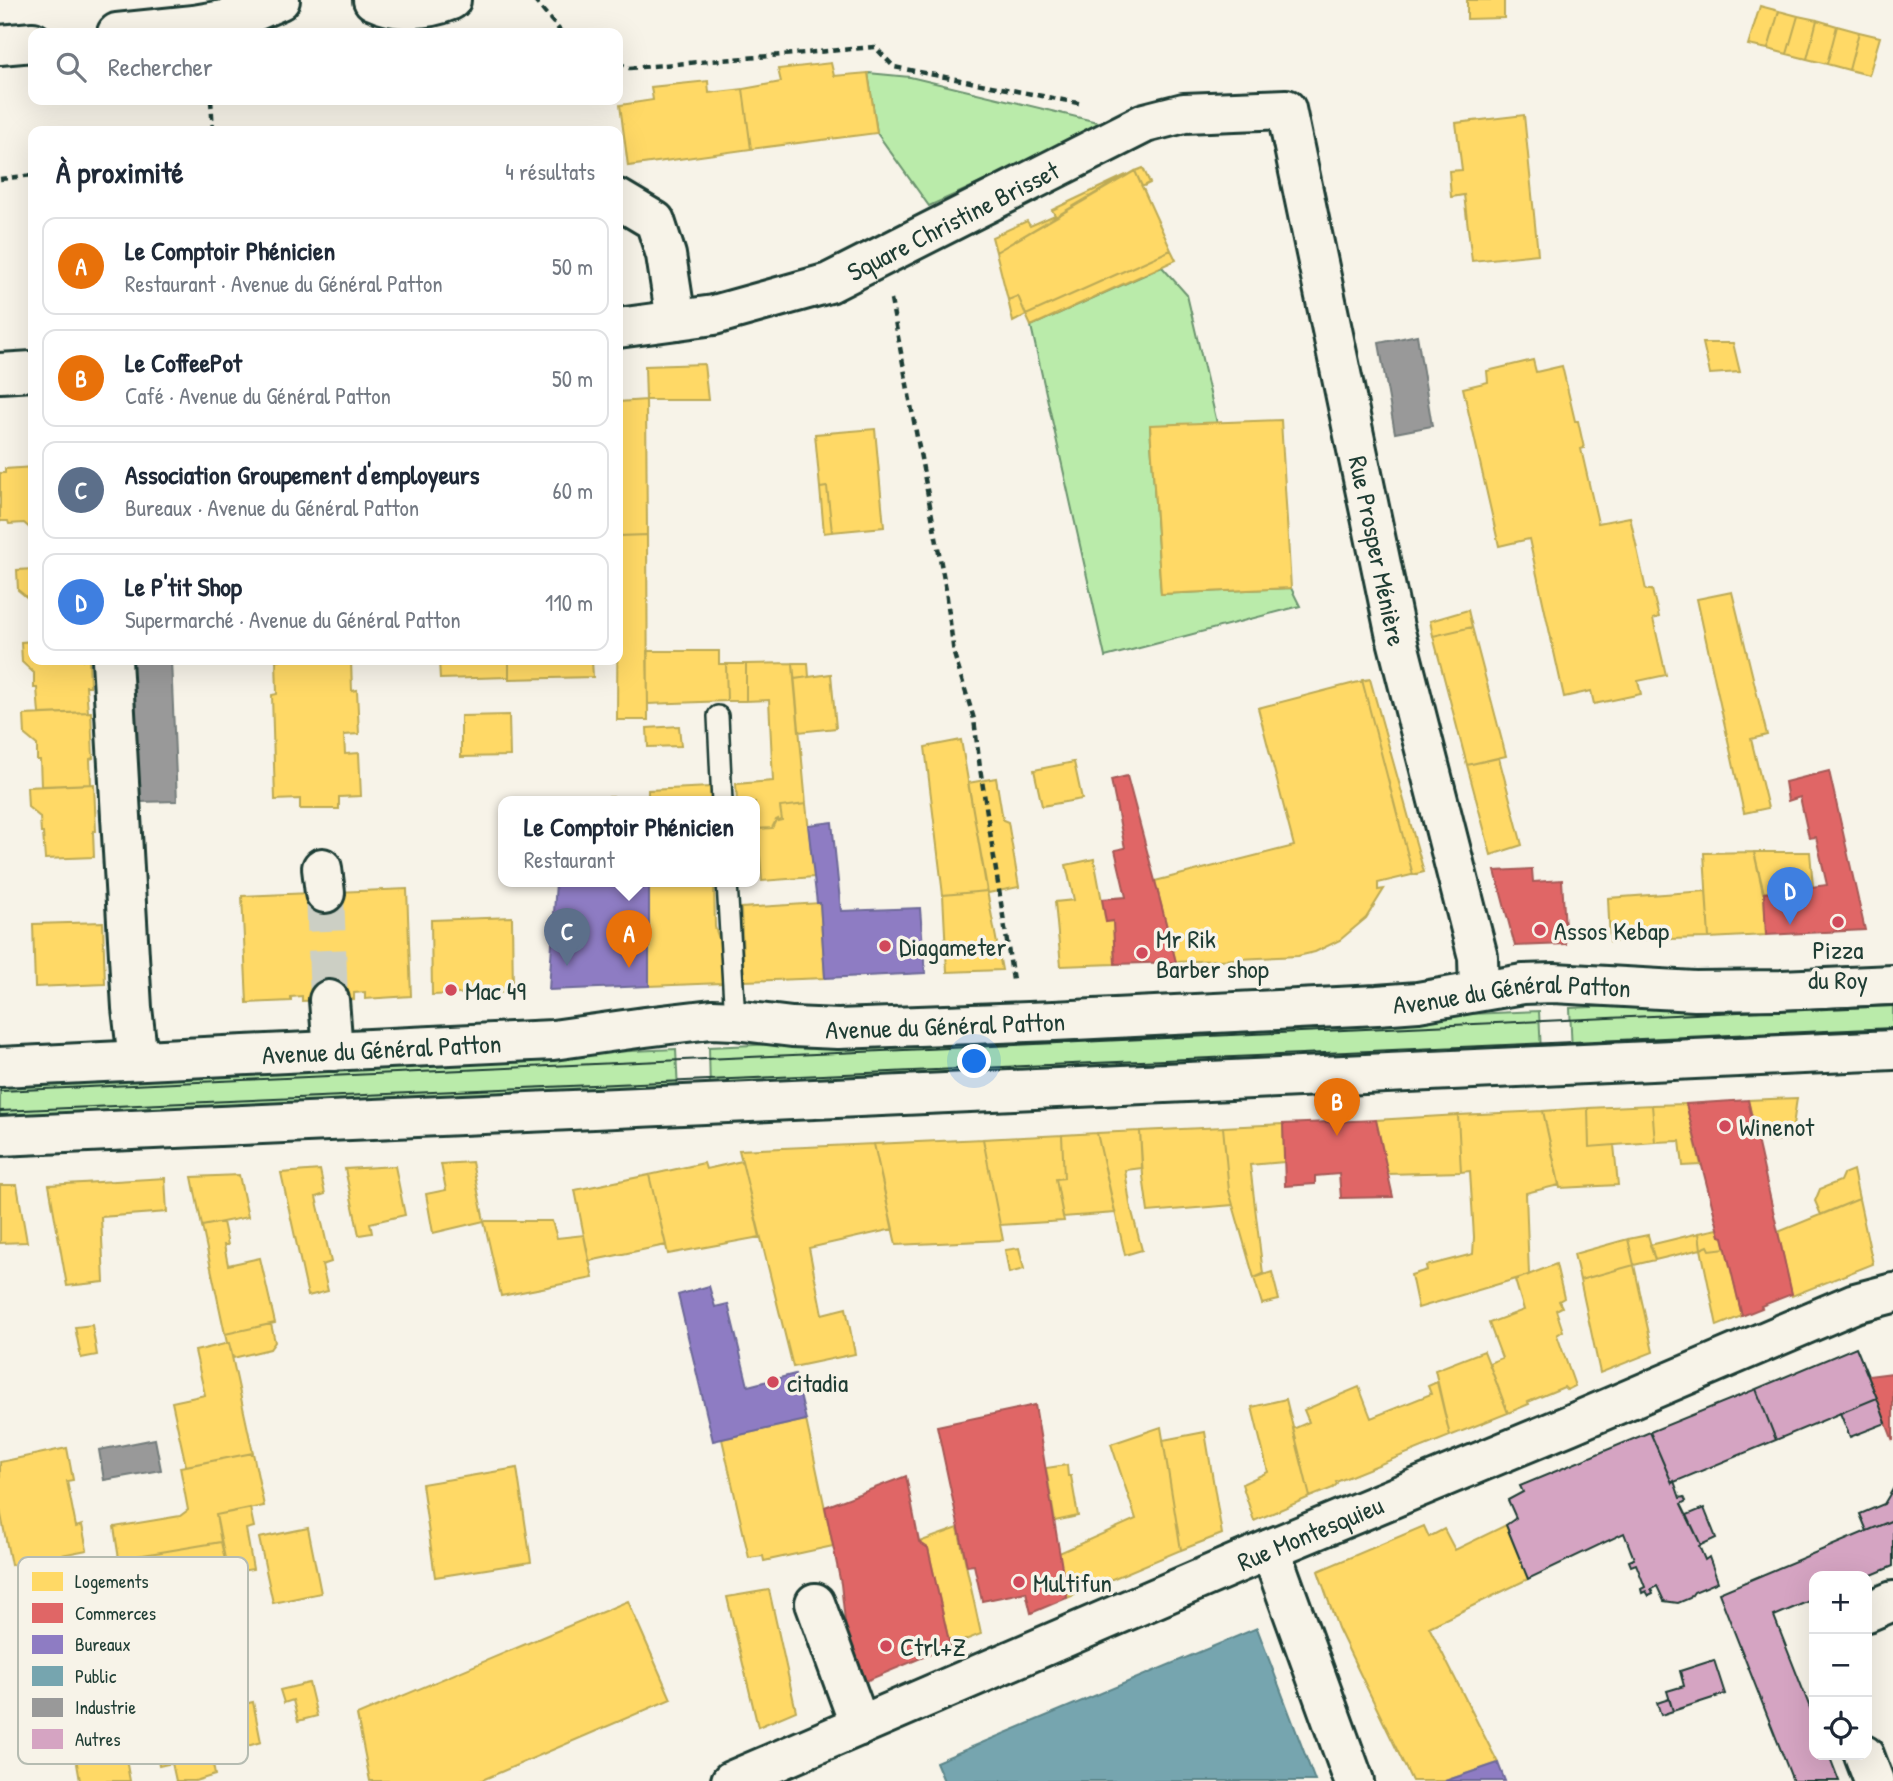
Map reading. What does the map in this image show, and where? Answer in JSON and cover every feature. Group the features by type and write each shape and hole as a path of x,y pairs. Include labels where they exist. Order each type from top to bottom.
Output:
{"street":[{"path":"165,28 194,25 232,9 280,0"},
{"path":"373,0 385,6 419,9 451,0"},
{"path":"0,45 28,42"},
{"name":"Square Christine Brisset","path":"623,327 714,316 829,283 1145,123 1184,113 1286,109"},
{"name":"Rue Prosper Ménière","path":"1286,109 1395,632 1478,957 1479,991"},
{"path":"623,202 655,221 666,255 676,320"},
{"path":"0,373 28,371"},
{"path":"112,665 132,1008 138,1060"},
{"name":"Avenue du Général Patton","path":"0,1067 553,1040 692,1021 735,1020 838,1029 1377,1005 1418,1002 1523,984 1554,982 1695,990 1781,990 1893,985"},
{"path":"329,1000 333,1051"},
{"path":"0,1136 1893,1050"},
{"name":"Rue Montesquieu","path":"731,1781 1270,1549 1855,1303 1893,1293"},
{"path":"1270,1549 1354,1781"},
{"path":"1872,1610 1893,1601"},
{"path":"815,1603 860,1726"},
{"path":"1866,1760 1874,1781"}],"lane":[{"path":"718,716 722,796"},
{"path":"727,887 735,1020"}],"path":[{"path":"534,0 558,28"},
{"path":"623,65 629,68 875,47 894,67 1091,105"},
{"path":"211,105 213,126"},
{"path":"0,179 28,176"},
{"path":"891,296 946,590 954,654 974,719 979,768 1014,984"}],"green space":[{"path":"868,73 910,77 1110,125 929,206 877,133"},
{"path":"1162,267 1187,295 1217,423 1150,426 1161,594 1291,588 1300,606 1105,657 1031,326"},
{"path":"1893,994 1893,1038 1572,1052 1570,1008"},
{"path":"1539,1011 1541,1053 710,1092 709,1047"},
{"path":"676,1049 678,1092 0,1123 0,1080"}],"building: Logements":[{"path":"1467,0 1504,0 1504,18 1467,19"},
{"path":"1760,6 1779,11 1768,49 1748,45"},
{"path":"1779,11 1798,16 1787,54 1768,49"},
{"path":"1798,16 1817,20 1807,59 1787,54"},
{"path":"1817,20 1837,26 1827,64 1807,59"},
{"path":"1837,26 1859,32 1849,70 1827,64"},
{"path":"1859,32 1880,37 1869,75 1849,70"},
{"path":"831,63 834,76 868,73 877,133 751,149 743,89 781,82 778,69"},
{"path":"708,81 709,93 743,89 751,149 628,166 620,105 653,100 651,87"},
{"path":"1524,115 1538,254 1472,261 1464,195 1451,197 1449,171 1462,170 1456,123"},
{"path":"1143,168 1150,183 1142,187 1135,171"},
{"path":"1135,171 1171,250 1026,315 1018,296 1008,300 996,252"},
{"path":"1126,175 996,252 992,237 1027,221 1030,226 1055,215 1052,210"},
{"path":"1171,250 1176,260 1031,326 1026,315"},
{"path":"1018,296 1026,315 1013,322 1008,300"},
{"path":"1703,343 1733,343 1740,372 1710,374"},
{"path":"1533,360 1536,372 1562,366 1575,421 1578,421 1584,448 1581,449 1598,523 1630,517 1646,590 1652,590 1659,617 1653,619 1666,675 1638,681 1641,694 1594,704 1591,691 1564,697 1529,539 1499,546 1463,388 1488,382 1487,371"},
{"path":"704,364 708,400 646,400 645,366"},
{"path":"646,400 647,535 623,536 623,402"},
{"path":"1281,420 1291,588 1161,594 1150,425"},
{"path":"875,429 884,527 832,532 827,487 820,488 815,434"},
{"path":"28,467 28,527 24,523 9,524 8,521 0,521 0,473 5,473 5,469"},
{"path":"827,487 832,532 824,533 820,488"},
{"path":"647,535 648,720 617,720 617,665 623,665 623,536"},
{"path":"28,569 28,598 18,590 17,570"},
{"path":"1732,592 1767,735 1751,739 1768,808 1744,813 1697,599"},
{"path":"1468,610 1472,627 1433,636 1430,621"},
{"path":"1472,627 1506,756 1467,765 1433,636"},
{"path":"28,641 28,665 89,665 90,686 86,686 88,712 39,714 34,673 22,662 21,642"},
{"path":"647,651 719,651 719,664 726,664 727,701 648,704"},
{"path":"793,663 806,804 780,807 782,820 776,820 772,828 760,829 760,796 737,796 736,784 773,781 769,700 746,701 746,664"},
{"path":"793,663 808,663 809,677 794,679"},
{"path":"726,664 746,664 746,701 727,701"},
{"path":"276,665 351,665 352,691 357,690 359,734 344,735 345,754 359,753 361,796 339,797 339,809 300,809 300,799 275,800 272,695 277,694"},
{"path":"439,665 509,665 509,677 440,679"},
{"path":"509,665 592,665 593,677 509,679"},
{"path":"831,674 836,728 799,732 794,679"},
{"path":"1370,679 1424,872 1378,883 1378,890 1384,889 1366,918 1340,940 1315,952 1298,956 1176,962 1155,881 1294,846 1258,708"},
{"path":"1370,679 1424,872 1413,875 1362,680"},
{"path":"91,712 91,784 41,786 37,745 25,735 24,715"},
{"path":"509,715 510,756 461,757 461,716"},
{"path":"679,726 681,746 648,747 647,728"},
{"path":"961,740 987,891 943,895 925,747"},
{"path":"1499,758 1522,845 1491,855 1467,765"},
{"path":"1074,762 1082,799 1042,806 1034,770"},
{"path":"996,778 1003,820 1008,822 1019,887 988,893 968,783"},
{"path":"94,784 94,857 45,859 40,817 28,807 27,787"},
{"path":"710,787 711,796 648,796 648,790"},
{"path":"806,804 814,877 762,881 760,829 772,828 776,820 782,820 780,807"},
{"path":"1754,852 1810,852 1813,886 1763,893"},
{"path":"1754,852 1764,893 1766,935 1709,938 1704,853"},
{"path":"1094,859 1106,922 1113,921 1115,964 1061,966 1055,902 1074,900 1066,865"},
{"path":"649,887 714,887 715,927 721,945 722,983 649,986"},
{"path":"407,889 411,996 365,999 365,992 354,993 354,999 302,1001 302,996 291,997 291,1001 247,1003 242,896"},
{"path":"987,891 1002,970 947,972 943,895"},
{"path":"1706,891 1709,938 1610,942 1608,898"},
{"path":"820,903 825,978 744,981 741,908"},
{"path":"512,917 513,992 432,995 431,920"},
{"path":"103,922 105,984 35,987 33,924"},
{"path":"1797,1098 1791,1140 1757,1141 1748,1100"},
{"path":"1686,1104 1701,1165 1683,1166 1680,1141 1655,1142 1652,1105"},
{"path":"1652,1105 1655,1142 1589,1147 1588,1108"},
{"path":"1588,1108 1589,1147 1614,1145 1618,1185 1560,1188 1543,1111"},
{"path":"1543,1111 1559,1185 1526,1193 1529,1275 1418,1308 1411,1275 1427,1270 1426,1266 1473,1254 1470,1171 1461,1172 1458,1115"},
{"path":"1458,1115 1461,1172 1388,1174 1376,1120"},
{"path":"1283,1124 1284,1162 1250,1165 1263,1274 1254,1278 1229,1191 1223,1127"},
{"path":"1223,1127 1229,1191 1233,1205 1148,1212 1140,1131"},
{"path":"1140,1131 1142,1168 1125,1170 1130,1204 1142,1250 1125,1255 1097,1133"},
{"path":"1097,1133 1115,1213 1063,1217 1056,1179 1064,1178 1062,1135"},
{"path":"1062,1135 1064,1178 1056,1179 1064,1221 1000,1225 983,1139"},
{"path":"983,1139 1003,1240 896,1245 874,1144"},
{"path":"874,1144 893,1229 809,1248 822,1314 846,1308 855,1354 793,1367 739,1150"},
{"path":"742,1161 760,1237 668,1254 649,1175 704,1163 706,1169"},
{"path":"472,1162 484,1221 433,1233 426,1194 446,1190 441,1164"},
{"path":"395,1166 405,1215 370,1223 372,1233 359,1235 345,1169"},
{"path":"320,1170 325,1194 316,1197 331,1262 322,1265 328,1291 308,1296 281,1173"},
{"path":"1853,1170 1859,1199 1821,1215 1815,1201 1820,1189 1840,1181 1843,1174"},
{"path":"239,1175 248,1217 202,1226 192,1177"},
{"path":"649,1175 666,1245 589,1261 575,1190"},
{"path":"165,1178 167,1212 101,1217 104,1282 67,1286 49,1185"},
{"path":"0,1185 17,1185 27,1242 0,1243"},
{"path":"1859,1199 1873,1264 1792,1296 1778,1232"},
{"path":"484,1221 552,1221 557,1238 584,1235 593,1278 501,1296"},
{"path":"223,1222 228,1245 224,1245 228,1265 260,1258 275,1323 225,1334 202,1226"},
{"path":"1718,1229 1726,1248 1710,1250 1708,1246 1701,1249 1699,1233"},
{"path":"1699,1233 1701,1249 1655,1260 1650,1245"},
{"path":"1648,1235 1655,1260 1634,1265 1628,1239"},
{"path":"1628,1239 1634,1265 1580,1280 1574,1254"},
{"path":"1708,1246 1710,1250 1726,1248 1742,1316 1717,1326 1701,1249"},
{"path":"1019,1248 1024,1269 1009,1273 1005,1250"},
{"path":"1556,1264 1564,1298 1559,1301 1562,1307 1556,1310 1563,1331 1557,1335 1575,1386 1567,1390 1564,1387 1508,1413 1489,1363 1502,1358 1489,1323 1524,1310 1515,1280"},
{"path":"1634,1265 1653,1352 1600,1373 1580,1280"},
{"path":"1272,1272 1279,1300 1262,1304 1254,1278"},
{"path":"271,1324 275,1342 270,1349 233,1358 225,1334"},
{"path":"92,1325 97,1355 81,1358 75,1327"},
{"path":"229,1343 253,1453 186,1466 172,1402 205,1395 195,1351"},
{"path":"1484,1351 1508,1413 1450,1436 1435,1370"},
{"path":"1437,1382 1450,1436 1336,1482 1333,1488 1310,1497 1293,1429 1309,1422 1304,1410 1359,1387 1371,1418 1431,1394 1428,1386"},
{"path":"1286,1399 1310,1497 1254,1521 1242,1484 1268,1472 1252,1407"},
{"path":"806,1420 833,1546 764,1561 763,1556 749,1558 722,1439"},
{"path":"1161,1427 1181,1550 1067,1598 1059,1553 1136,1519 1111,1444"},
{"path":"1205,1432 1222,1534 1181,1550 1163,1440"},
{"path":"67,1448 73,1480 67,1481 76,1527 82,1525 87,1550 52,1557 18,1557 18,1564 11,1565 0,1510 0,1462"},
{"path":"253,1453 264,1506 216,1515 221,1542 119,1557 114,1527 180,1516 188,1510 180,1467"},
{"path":"1067,1465 1078,1516 1055,1521 1046,1468"},
{"path":"517,1468 531,1562 435,1577 422,1484"},
{"path":"250,1508 254,1527 246,1529 253,1569 248,1570 248,1557 225,1557 216,1515"},
{"path":"1506,1525 1528,1579 1429,1627 1498,1763 1445,1781 1412,1781 1338,1628 1318,1571 1424,1526 1429,1537 1444,1529 1455,1550"},
{"path":"308,1528 321,1593 273,1603 259,1538"},
{"path":"958,1528 981,1634 950,1646 928,1548 919,1542"},
{"path":"221,1542 224,1557 131,1557"},
{"path":"769,1590 796,1711 758,1727 727,1597"},
{"path":"628,1601 671,1699 480,1781 370,1781 357,1715"},
{"path":"309,1683 317,1716 298,1721 293,1700 284,1703 280,1690"},
{"path":"253,1702 261,1742 248,1746 248,1703"},
{"path":"77,1764 127,1764 130,1781 80,1781"},
{"path":"172,1764 213,1764 215,1775 195,1781 176,1781"}],"building: Commerces":[{"path":"1829,771 1865,930 1766,935 1764,893 1827,885 1816,837 1809,838 1800,797 1788,801 1785,782"},
{"path":"1127,776 1176,962 1115,964 1113,921 1106,922 1102,899 1126,897 1115,850 1125,848 1111,780"},
{"path":"1532,869 1533,882 1562,880 1566,944 1515,946 1495,871"},
{"path":"1748,1100 1792,1294 1742,1316 1686,1104"},
{"path":"1376,1120 1393,1197 1341,1198 1339,1174 1315,1176 1315,1184 1285,1186 1283,1124"},
{"path":"1893,1373 1893,1441 1868,1376"},
{"path":"1035,1405 1067,1598 1031,1613 1026,1592 982,1601 974,1565 967,1566 937,1426"},
{"path":"906,1476 919,1542 928,1548 950,1646 866,1681 846,1630 841,1584 825,1507"}],"building: Bureaux":[{"path":"832,822 841,911 920,908 925,973 825,978 820,903 817,903 808,825"},
{"path":"556,887 649,887 649,986 549,990"},
{"path":"709,1286 715,1307 728,1304 748,1386 795,1374 806,1420 713,1441 678,1295"},
{"path":"1498,1763 1505,1781 1445,1781"}],"building: Public":[{"path":"1257,1628 1315,1781 944,1781 936,1762"}],"building: Industrie":[{"path":"1417,335 1432,426 1395,433 1379,343"},
{"path":"133,665 171,665 177,801 140,802"},
{"path":"155,1439 161,1470 104,1480 99,1450"}],"building: Autres":[{"path":"1856,1347 1877,1398 1776,1440 1756,1389"},
{"path":"1756,1389 1776,1440 1672,1483 1650,1432"},
{"path":"1877,1398 1886,1423 1850,1437 1840,1413"},
{"path":"1650,1432 1672,1483 1674,1481 1680,1498 1684,1497 1686,1501 1681,1504 1701,1545 1699,1546 1705,1560 1709,1557 1718,1582 1694,1592 1690,1598 1678,1603 1664,1601 1657,1586 1651,1589 1653,1594 1649,1596 1646,1591 1642,1593 1641,1589 1645,1587 1636,1564 1631,1566 1629,1561 1634,1559 1624,1533 1528,1579 1506,1525 1516,1518 1508,1500 1523,1492 1520,1486"},
{"path":"1893,1489 1893,1520 1867,1531 1860,1514 1884,1504"},
{"path":"1704,1508 1716,1538 1701,1545 1687,1515"},
{"path":"1893,1520 1893,1566 1872,1575 1872,1571 1809,1571 1809,1601 1774,1616 1809,1705 1809,1760 1831,1760 1839,1781 1793,1781 1719,1593"},
{"path":"1714,1660 1725,1694 1673,1711 1667,1691 1684,1686 1680,1671"},
{"path":"1669,1699 1673,1711 1661,1715 1657,1703"}],"tunnel":[{"path":"325,893 329,1000"}],"tram line":[{"path":"0,1091 1893,1005"},
{"path":"0,1111 1893,1028"}],"place":[{"name":"Pizza du Roy","path":"1838,922"},
{"name":"Le P'tit Shop","path":"1790,925"},
{"name":"Assos Kebap","path":"1540,930"},
{"name":"Diagameter","path":"885,946"},
{"name":"Mr Rik Barber shop","path":"1142,953"},
{"name":"Association Groupement d'employeurs","path":"567,966"},
{"name":"Le Comptoir Phénicien","path":"629,968"},
{"name":"Mac 49","path":"451,990"},
{"name":"Winenot","path":"1725,1126"},
{"name":"Le CoffeePot","path":"1337,1136"},
{"name":"citadia","path":"773,1382"},
{"name":"Multifun","path":"1019,1582"},
{"name":"Ctrl+Z","path":"886,1646"}]}
